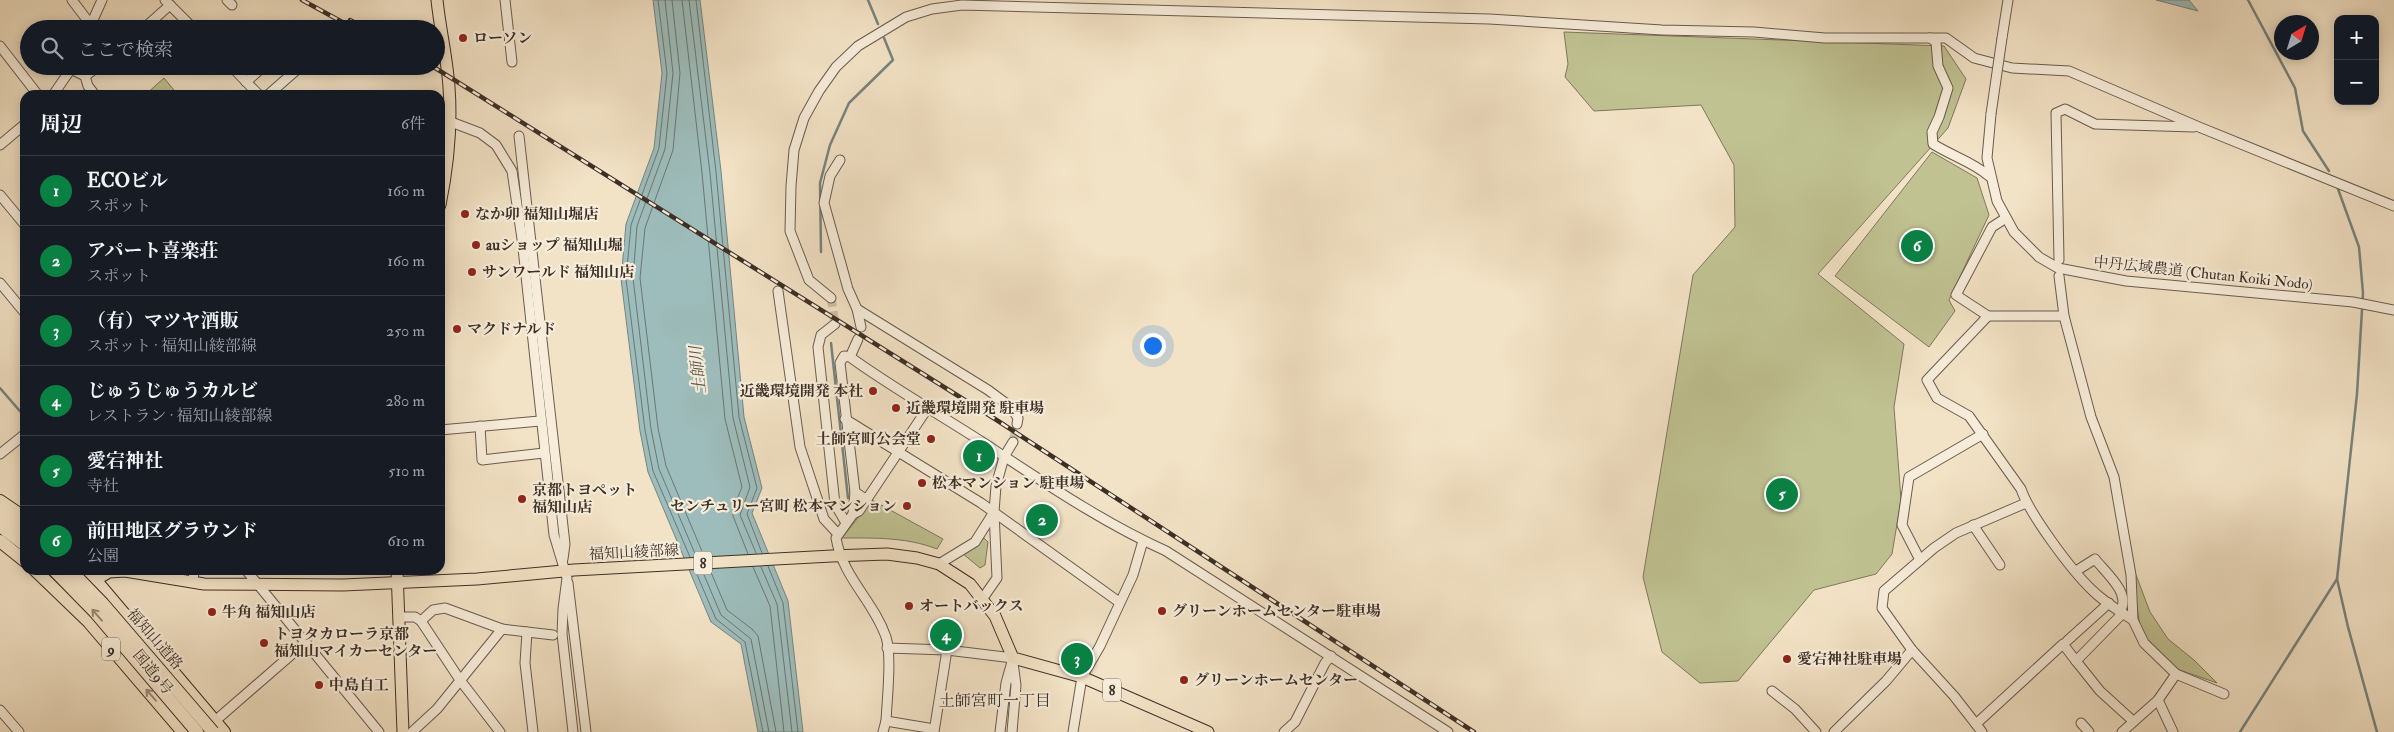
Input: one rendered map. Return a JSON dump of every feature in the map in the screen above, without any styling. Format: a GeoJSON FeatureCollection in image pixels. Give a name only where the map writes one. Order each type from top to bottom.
{"type":"FeatureCollection","features":[{"type":"Feature","properties":{"kind":"highway"},"geometry":{"type":"LineString","coordinates":[[0,501],[20,515]]}},
{"type":"Feature","properties":{"kind":"highway"},"geometry":{"type":"LineString","coordinates":[[0,513],[20,528]]}},
{"type":"Feature","properties":{"kind":"highway"},"geometry":{"type":"LineString","coordinates":[[0,526],[20,541]]}},
{"type":"Feature","properties":{"kind":"highway"},"geometry":{"type":"LineString","coordinates":[[0,541],[20,557]]}},
{"type":"Feature","properties":{"kind":"highway","name":"国道9号"},"geometry":{"type":"LineString","coordinates":[[40,575],[89,622],[183,732]]}},
{"type":"Feature","properties":{"kind":"highway","name":"福知山道路"},"geometry":{"type":"LineString","coordinates":[[59,575],[95,612],[197,732]]}},
{"type":"Feature","properties":{"kind":"highway","name":"福知山道路"},"geometry":{"type":"LineString","coordinates":[[75,575],[214,726]]}},
{"type":"Feature","properties":{"kind":"highway","name":"国道9号"},"geometry":{"type":"LineString","coordinates":[[92,575],[214,726],[224,732]]}},
{"type":"Feature","properties":{"kind":"main road"},"geometry":{"type":"LineString","coordinates":[[437,0],[440,20]]}},
{"type":"Feature","properties":{"kind":"main road"},"geometry":{"type":"LineString","coordinates":[[445,57],[451,122],[448,167],[445,181]]}},
{"type":"Feature","properties":{"kind":"main road","name":"福知山綾部線"},"geometry":{"type":"LineString","coordinates":[[180,575],[259,585],[398,583],[540,575],[567,571],[887,554],[917,558],[939,564],[970,584],[983,598],[1004,634],[1013,658]]}},
{"type":"Feature","properties":{"kind":"main road","name":"福知山綾部線"},"geometry":{"type":"LineString","coordinates":[[68,601],[90,575]]}},
{"type":"Feature","properties":{"kind":"main road"},"geometry":{"type":"LineString","coordinates":[[398,575],[403,732]]}},
{"type":"Feature","properties":{"kind":"main road","name":"8"},"geometry":{"type":"LineString","coordinates":[[1013,658],[1082,677],[1208,732]]}},
{"type":"Feature","properties":{"kind":"street"},"geometry":{"type":"LineString","coordinates":[[72,0],[86,20]]}},
{"type":"Feature","properties":{"kind":"street"},"geometry":{"type":"LineString","coordinates":[[94,20],[102,0]]}},
{"type":"Feature","properties":{"kind":"street"},"geometry":{"type":"LineString","coordinates":[[505,0],[512,62]]}},
{"type":"Feature","properties":{"kind":"street","name":"中丹広域農道 (Chutan Koiki Nodo)"},"geometry":{"type":"LineString","coordinates":[[2008,0],[1991,114],[1987,158],[1989,176],[1997,202],[2014,232],[2039,257],[2058,268],[2126,281],[2368,304],[2394,310]]}},
{"type":"Feature","properties":{"kind":"street"},"geometry":{"type":"LineString","coordinates":[[152,20],[168,3],[185,20]]}},
{"type":"Feature","properties":{"kind":"street"},"geometry":{"type":"LineString","coordinates":[[831,298],[809,280],[790,231],[794,150],[804,118],[830,75],[858,46],[906,17],[932,9],[962,5],[1295,12],[1489,19],[1662,30],[1754,32],[1825,38],[1946,38],[1974,58],[2012,68],[2070,71],[2199,127],[2394,206]]}},
{"type":"Feature","properties":{"kind":"street"},"geometry":{"type":"LineString","coordinates":[[1930,38],[1936,42],[1938,66],[1948,88],[1932,132],[1933,144],[1950,155],[1978,166],[1989,176]]}},
{"type":"Feature","properties":{"kind":"street"},"geometry":{"type":"LineString","coordinates":[[0,46],[20,72]]}},
{"type":"Feature","properties":{"kind":"street"},"geometry":{"type":"LineString","coordinates":[[22,75],[34,90]]}},
{"type":"Feature","properties":{"kind":"street"},"geometry":{"type":"LineString","coordinates":[[57,90],[67,75]]}},
{"type":"Feature","properties":{"kind":"street"},"geometry":{"type":"LineString","coordinates":[[239,75],[254,90]]}},
{"type":"Feature","properties":{"kind":"street"},"geometry":{"type":"LineString","coordinates":[[246,82],[254,75]]}},
{"type":"Feature","properties":{"kind":"street"},"geometry":{"type":"LineString","coordinates":[[274,90],[291,75]]}},
{"type":"Feature","properties":{"kind":"street"},"geometry":{"type":"LineString","coordinates":[[85,76],[91,90]]}},
{"type":"Feature","properties":{"kind":"street"},"geometry":{"type":"LineString","coordinates":[[2059,260],[2056,113],[2065,109],[2095,124],[2199,127]]}},
{"type":"Feature","properties":{"kind":"street"},"geometry":{"type":"LineString","coordinates":[[451,122],[480,133],[496,144],[512,171],[522,239],[540,421],[554,535],[567,571],[562,634],[573,732]]}},
{"type":"Feature","properties":{"kind":"street"},"geometry":{"type":"LineString","coordinates":[[0,145],[20,128]]}},
{"type":"Feature","properties":{"kind":"street"},"geometry":{"type":"LineString","coordinates":[[519,136],[586,732]]}},
{"type":"Feature","properties":{"kind":"street"},"geometry":{"type":"LineString","coordinates":[[840,160],[828,181],[824,203],[848,289],[857,309],[861,327]]}},
{"type":"Feature","properties":{"kind":"street"},"geometry":{"type":"LineString","coordinates":[[0,196],[20,219]]}},
{"type":"Feature","properties":{"kind":"street"},"geometry":{"type":"LineString","coordinates":[[2006,218],[1992,227],[1956,295],[1988,316],[2064,316]]}},
{"type":"Feature","properties":{"kind":"street"},"geometry":{"type":"LineString","coordinates":[[2059,276],[2064,316],[2091,418],[2114,477],[2131,575],[2133,620],[2144,643],[2176,674],[2224,694]]}},
{"type":"Feature","properties":{"kind":"street"},"geometry":{"type":"LineString","coordinates":[[0,283],[20,306]]}},
{"type":"Feature","properties":{"kind":"street"},"geometry":{"type":"LineString","coordinates":[[778,291],[800,447],[824,519],[838,534]]}},
{"type":"Feature","properties":{"kind":"street"},"geometry":{"type":"LineString","coordinates":[[857,309],[988,390],[1011,407],[1018,418],[1017,424]]}},
{"type":"Feature","properties":{"kind":"street"},"geometry":{"type":"LineString","coordinates":[[1988,316],[1927,380],[1937,398],[1969,416],[2021,489],[2026,503],[2092,590],[2133,620]]}},
{"type":"Feature","properties":{"kind":"street"},"geometry":{"type":"LineString","coordinates":[[835,324],[821,335],[818,347],[835,504],[846,523]]}},
{"type":"Feature","properties":{"kind":"street"},"geometry":{"type":"LineString","coordinates":[[850,357],[858,339]]}},
{"type":"Feature","properties":{"kind":"street"},"geometry":{"type":"LineString","coordinates":[[853,514],[855,492],[845,420],[840,362],[844,356],[850,357],[890,386],[1017,466],[1143,541],[1166,551],[1448,732]]}},
{"type":"Feature","properties":{"kind":"street"},"geometry":{"type":"LineString","coordinates":[[883,732],[886,721],[886,638],[877,618],[836,556],[836,538],[853,514],[859,511],[867,500],[927,408]]}},
{"type":"Feature","properties":{"kind":"street"},"geometry":{"type":"LineString","coordinates":[[845,420],[994,512],[1119,602]]}},
{"type":"Feature","properties":{"kind":"street"},"geometry":{"type":"LineString","coordinates":[[445,430],[540,421]]}},
{"type":"Feature","properties":{"kind":"street"},"geometry":{"type":"LineString","coordinates":[[480,426],[482,460],[544,454]]}},
{"type":"Feature","properties":{"kind":"street"},"geometry":{"type":"LineString","coordinates":[[1920,560],[1902,525],[1909,477],[1983,434]]}},
{"type":"Feature","properties":{"kind":"street"},"geometry":{"type":"LineString","coordinates":[[0,454],[20,438]]}},
{"type":"Feature","properties":{"kind":"street"},"geometry":{"type":"LineString","coordinates":[[983,598],[997,578],[994,512],[996,486],[1004,457],[1013,442]]}},
{"type":"Feature","properties":{"kind":"street"},"geometry":{"type":"LineString","coordinates":[[855,492],[867,500]]}},
{"type":"Feature","properties":{"kind":"street"},"geometry":{"type":"LineString","coordinates":[[1982,732],[1954,696],[1912,650],[1882,608],[1884,591],[1956,532],[2026,503]]}},
{"type":"Feature","properties":{"kind":"street"},"geometry":{"type":"LineString","coordinates":[[939,564],[976,542],[994,512]]}},
{"type":"Feature","properties":{"kind":"street"},"geometry":{"type":"LineString","coordinates":[[1973,525],[2000,565]]}},
{"type":"Feature","properties":{"kind":"street"},"geometry":{"type":"LineString","coordinates":[[1073,732],[1082,677],[1100,646],[1132,575],[1143,541]]}},
{"type":"Feature","properties":{"kind":"street"},"geometry":{"type":"LineString","coordinates":[[2076,571],[2095,559],[2122,594],[2123,607],[2122,612],[2076,660]]}},
{"type":"Feature","properties":{"kind":"street"},"geometry":{"type":"LineString","coordinates":[[250,575],[379,732]]}},
{"type":"Feature","properties":{"kind":"street"},"geometry":{"type":"LineString","coordinates":[[2067,641],[2109,603]]}},
{"type":"Feature","properties":{"kind":"street"},"geometry":{"type":"LineString","coordinates":[[421,621],[433,610],[444,608],[502,629],[554,636]]}},
{"type":"Feature","properties":{"kind":"street"},"geometry":{"type":"LineString","coordinates":[[400,617],[415,617],[421,621],[460,680],[500,732]]}},
{"type":"Feature","properties":{"kind":"street"},"geometry":{"type":"LineString","coordinates":[[412,732],[437,709],[502,629]]}},
{"type":"Feature","properties":{"kind":"street"},"geometry":{"type":"LineString","coordinates":[[527,632],[525,663],[533,732]]}},
{"type":"Feature","properties":{"kind":"street"},"geometry":{"type":"LineString","coordinates":[[214,726],[306,642]]}},
{"type":"Feature","properties":{"kind":"street"},"geometry":{"type":"LineString","coordinates":[[1976,724],[2063,644],[2100,691],[2133,721]]}},
{"type":"Feature","properties":{"kind":"street"},"geometry":{"type":"LineString","coordinates":[[887,648],[947,650],[1013,658]]}},
{"type":"Feature","properties":{"kind":"street"},"geometry":{"type":"LineString","coordinates":[[886,721],[934,731],[947,650]]}},
{"type":"Feature","properties":{"kind":"street"},"geometry":{"type":"LineString","coordinates":[[1834,732],[1886,681],[1912,650]]}},
{"type":"Feature","properties":{"kind":"street"},"geometry":{"type":"LineString","coordinates":[[1284,732],[1295,722],[1330,656]]}},
{"type":"Feature","properties":{"kind":"street"},"geometry":{"type":"LineString","coordinates":[[1000,732],[1006,684],[1013,658]]}},
{"type":"Feature","properties":{"kind":"street"},"geometry":{"type":"LineString","coordinates":[[1012,732],[1016,685],[1013,658]]}},
{"type":"Feature","properties":{"kind":"street"},"geometry":{"type":"LineString","coordinates":[[2122,732],[2158,700],[2176,674]]}},
{"type":"Feature","properties":{"kind":"street"},"geometry":{"type":"LineString","coordinates":[[1772,691],[1795,709],[1816,732]]}},
{"type":"Feature","properties":{"kind":"street"},"geometry":{"type":"LineString","coordinates":[[2158,700],[2173,732]]}},
{"type":"Feature","properties":{"kind":"street"},"geometry":{"type":"LineString","coordinates":[[0,710],[19,732]]}},
{"type":"Feature","properties":{"kind":"street"},"geometry":{"type":"LineString","coordinates":[[2080,723],[2089,732]]}},
{"type":"Feature","properties":{"kind":"green space"},"geometry":{"type":"Polygon","coordinates":[[[1564,32],[1944,46],[1966,79],[1948,128],[1818,274],[1904,344],[1894,407],[1901,500],[1892,554],[1876,574],[1814,590],[1738,681],[1700,683],[1662,652],[1643,577],[1693,275],[1735,227],[1734,165],[1701,105],[1594,111],[1565,77],[1568,64],[1564,32]]]}},
{"type":"Feature","properties":{"kind":"green space"},"geometry":{"type":"Polygon","coordinates":[[[164,78],[174,90],[151,90],[164,78]]]}},
{"type":"Feature","properties":{"kind":"green space"},"geometry":{"type":"Polygon","coordinates":[[[1932,152],[1977,178],[1989,215],[1949,300],[1955,311],[1929,347],[1835,276],[1932,152]]]}},
{"type":"Feature","properties":{"kind":"green space"},"geometry":{"type":"Polygon","coordinates":[[[872,500],[943,539],[937,549],[902,540],[842,538],[872,500]]]}},
{"type":"Feature","properties":{"kind":"green space"},"geometry":{"type":"Polygon","coordinates":[[[984,538],[988,542],[985,565],[980,568],[962,553],[984,538]]]}},
{"type":"Feature","properties":{"kind":"green space"},"geometry":{"type":"Polygon","coordinates":[[[2130,559],[2150,612],[2168,639],[2194,660],[2217,683],[2174,668],[2144,637],[2140,627],[2130,559]]]}},
{"type":"Feature","properties":{"kind":"water","name":"土師川"},"geometry":{"type":"Polygon","coordinates":[[[653,0],[700,0],[721,171],[744,417],[762,488],[752,513],[788,601],[803,732],[758,732],[741,644],[711,622],[648,472],[640,431],[621,279],[626,224],[654,148],[662,73],[653,0]]]}},
{"type":"Feature","properties":{"kind":"water"},"geometry":{"type":"Polygon","coordinates":[[[2156,0],[2189,0],[2198,11],[2156,0]]]}},
{"type":"Feature","properties":{"kind":"waterway"},"geometry":{"type":"LineString","coordinates":[[868,0],[878,24]]}},
{"type":"Feature","properties":{"kind":"waterway"},"geometry":{"type":"LineString","coordinates":[[2248,0],[2295,88],[2303,131],[2329,171]]}},
{"type":"Feature","properties":{"kind":"waterway"},"geometry":{"type":"LineString","coordinates":[[821,252],[820,183],[830,145],[849,103],[893,60],[884,38]]}},
{"type":"Feature","properties":{"kind":"waterway"},"geometry":{"type":"LineString","coordinates":[[2338,189],[2359,247],[2363,293],[2357,394],[2337,579],[2377,732]]}},
{"type":"Feature","properties":{"kind":"waterway"},"geometry":{"type":"LineString","coordinates":[[831,343],[848,498]]}},
{"type":"Feature","properties":{"kind":"waterway"},"geometry":{"type":"LineString","coordinates":[[0,388],[20,411]]}},
{"type":"Feature","properties":{"kind":"waterway"},"geometry":{"type":"LineString","coordinates":[[2240,732],[2337,579]]}},
{"type":"Feature","properties":{"kind":"tunnel"},"geometry":{"type":"LineString","coordinates":[[831,298],[835,324]]}},
{"type":"Feature","properties":{"kind":"tunnel"},"geometry":{"type":"LineString","coordinates":[[1013,442],[1017,424]]}},
{"type":"Feature","properties":{"kind":"railway"},"geometry":{"type":"LineString","coordinates":[[302,0],[339,20]]}},
{"type":"Feature","properties":{"kind":"railway"},"geometry":{"type":"LineString","coordinates":[[445,74],[995,419],[1474,732]]}},
{"type":"Feature","properties":{"kind":"place","name":"ローソン"},"geometry":{"type":"Point","coordinates":[463,38]}},
{"type":"Feature","properties":{"kind":"place","name":"なか卯 福知山堀店"},"geometry":{"type":"Point","coordinates":[465,214]}},
{"type":"Feature","properties":{"kind":"place","name":"auショップ 福知山堀"},"geometry":{"type":"Point","coordinates":[476,245]}},
{"type":"Feature","properties":{"kind":"place","name":"前田地区グラウンド"},"geometry":{"type":"Point","coordinates":[1917,246]}},
{"type":"Feature","properties":{"kind":"place","name":"サンワールド 福知山店"},"geometry":{"type":"Point","coordinates":[472,272]}},
{"type":"Feature","properties":{"kind":"place","name":"マクドナルド"},"geometry":{"type":"Point","coordinates":[457,329]}},
{"type":"Feature","properties":{"kind":"place","name":"近畿環境開発 本社"},"geometry":{"type":"Point","coordinates":[873,391]}},
{"type":"Feature","properties":{"kind":"place","name":"近畿環境開発 駐車場"},"geometry":{"type":"Point","coordinates":[896,408]}},
{"type":"Feature","properties":{"kind":"place","name":"土師宮町公会堂"},"geometry":{"type":"Point","coordinates":[931,439]}},
{"type":"Feature","properties":{"kind":"place","name":"ECOビル"},"geometry":{"type":"Point","coordinates":[979,456]}},
{"type":"Feature","properties":{"kind":"place","name":"松本マンション 駐車場"},"geometry":{"type":"Point","coordinates":[922,483]}},
{"type":"Feature","properties":{"kind":"place","name":"愛宕神社"},"geometry":{"type":"Point","coordinates":[1782,494]}},
{"type":"Feature","properties":{"kind":"place","name":"京都トヨペット 福知山店"},"geometry":{"type":"Point","coordinates":[522,499]}},
{"type":"Feature","properties":{"kind":"place","name":"センチュリー宮町 松本マンション"},"geometry":{"type":"Point","coordinates":[907,506]}},
{"type":"Feature","properties":{"kind":"place","name":"アパート喜楽荘"},"geometry":{"type":"Point","coordinates":[1042,520]}},
{"type":"Feature","properties":{"kind":"place","name":"オートバックス"},"geometry":{"type":"Point","coordinates":[909,606]}},
{"type":"Feature","properties":{"kind":"place","name":"グリーンホームセンター駐車場"},"geometry":{"type":"Point","coordinates":[1162,611]}},
{"type":"Feature","properties":{"kind":"place","name":"牛角 福知山店"},"geometry":{"type":"Point","coordinates":[212,612]}},
{"type":"Feature","properties":{"kind":"place","name":"じゅうじゅうカルビ"},"geometry":{"type":"Point","coordinates":[946,635]}},
{"type":"Feature","properties":{"kind":"place","name":"トヨタカローラ京都 福知山マイカーセンター"},"geometry":{"type":"Point","coordinates":[264,643]}},
{"type":"Feature","properties":{"kind":"place","name":"（有）マツヤ酒販"},"geometry":{"type":"Point","coordinates":[1077,659]}},
{"type":"Feature","properties":{"kind":"place","name":"愛宕神社駐車場"},"geometry":{"type":"Point","coordinates":[1787,659]}},
{"type":"Feature","properties":{"kind":"place","name":"グリーンホームセンター"},"geometry":{"type":"Point","coordinates":[1184,680]}},
{"type":"Feature","properties":{"kind":"place","name":"中島自工"},"geometry":{"type":"Point","coordinates":[319,685]}},
{"type":"Feature","properties":{"kind":"district","name":"土師宮町一丁目"},"geometry":{"type":"Point","coordinates":[995,700]}}]}
